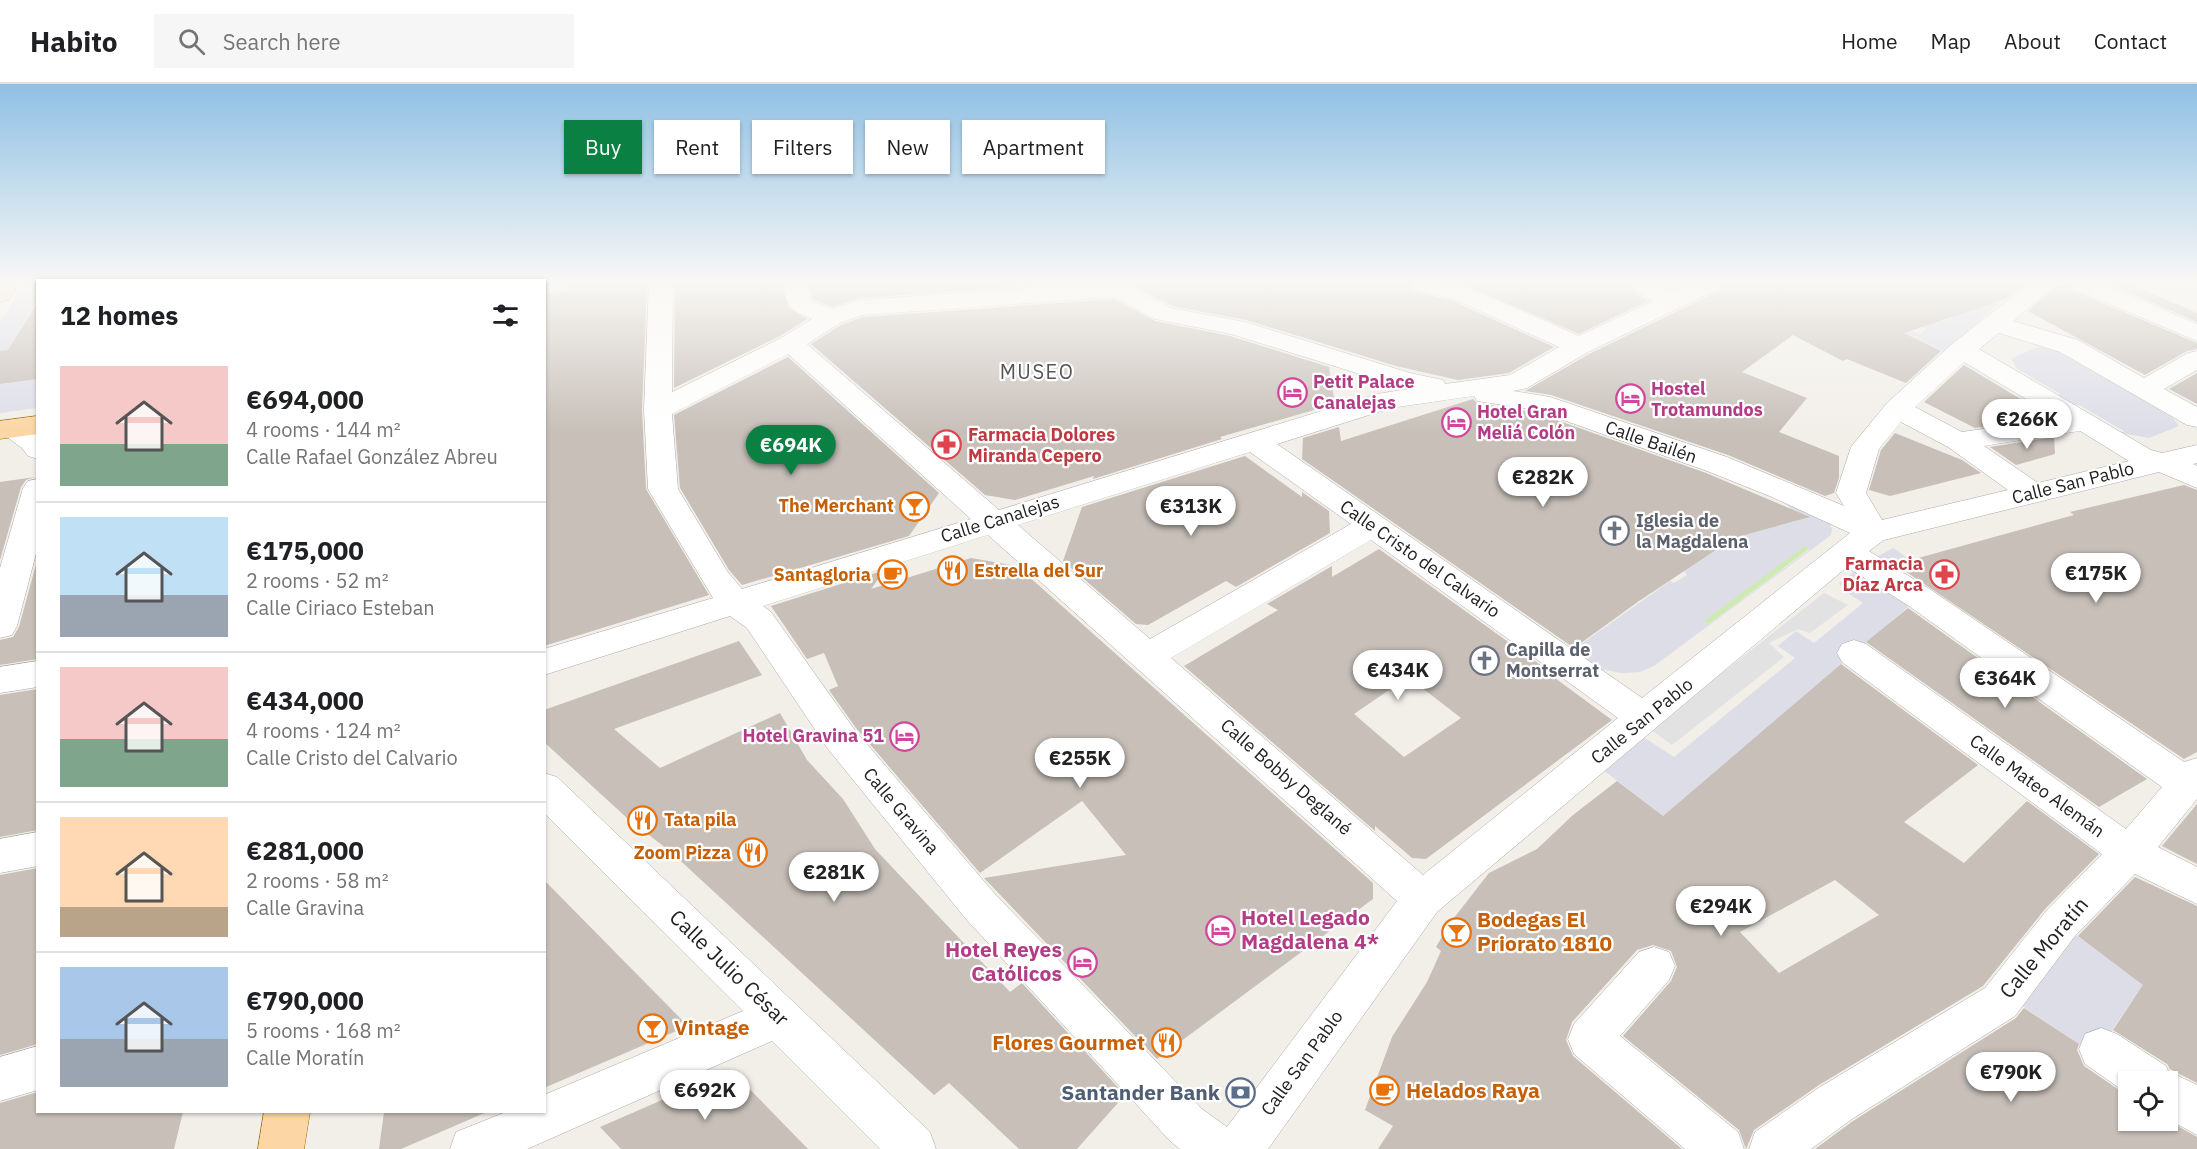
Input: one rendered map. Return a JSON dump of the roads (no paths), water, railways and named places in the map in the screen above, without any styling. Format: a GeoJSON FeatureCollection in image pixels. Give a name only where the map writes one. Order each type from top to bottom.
{"type":"FeatureCollection","features":[{"type":"Feature","properties":{"kind":"main road"},"geometry":{"type":"LineString","coordinates":[[281,1149],[287,1113]]}},
{"type":"Feature","properties":{"kind":"street","name":"Calle Gravina"},"geometry":{"type":"LineString","coordinates":[[660,334],[658,410],[663,489],[716,579],[735,603],[759,620],[841,739],[980,906],[1186,1125],[1218,1149]]}},
{"type":"Feature","properties":{"kind":"street"},"geometry":{"type":"LineString","coordinates":[[658,410],[805,334]]}},
{"type":"Feature","properties":{"kind":"street","name":"Calle Bailén"},"geometry":{"type":"LineString","coordinates":[[1257,334],[1404,380],[1458,391],[1527,399],[1717,464],[1783,490],[1874,532]]}},
{"type":"Feature","properties":{"kind":"street"},"geometry":{"type":"LineString","coordinates":[[1552,334],[1579,346]]}},
{"type":"Feature","properties":{"kind":"street"},"geometry":{"type":"LineString","coordinates":[[1458,391],[1517,382],[1605,334]]}},
{"type":"Feature","properties":{"kind":"street"},"geometry":{"type":"LineString","coordinates":[[1874,532],[1851,493],[1865,447],[1897,409],[1981,334]]}},
{"type":"Feature","properties":{"kind":"street"},"geometry":{"type":"LineString","coordinates":[[2029,334],[2069,346],[2197,419]]}},
{"type":"Feature","properties":{"kind":"street","name":"Calle Bobby Deglané"},"geometry":{"type":"LineString","coordinates":[[790,343],[1149,655],[1423,899]]}},
{"type":"Feature","properties":{"kind":"street"},"geometry":{"type":"LineString","coordinates":[[1961,350],[1994,367],[2141,456],[2186,472],[2197,479]]}},
{"type":"Feature","properties":{"kind":"street"},"geometry":{"type":"LineString","coordinates":[[2144,389],[2197,359]]}},
{"type":"Feature","properties":{"kind":"street","name":"Calle Canalejas"},"geometry":{"type":"LineString","coordinates":[[546,661],[1387,400],[1458,391]]}},
{"type":"Feature","properties":{"kind":"street"},"geometry":{"type":"LineString","coordinates":[[1897,409],[1958,441],[2020,496]]}},
{"type":"Feature","properties":{"kind":"street"},"geometry":{"type":"LineString","coordinates":[[1958,441],[2086,422]]}},
{"type":"Feature","properties":{"kind":"street"},"geometry":{"type":"LineString","coordinates":[[16,428],[36,447]]}},
{"type":"Feature","properties":{"kind":"street","name":"Calle Cristo del Calvario"},"geometry":{"type":"LineString","coordinates":[[1254,441],[1644,718]]}},
{"type":"Feature","properties":{"kind":"street","name":"Calle San Pablo"},"geometry":{"type":"LineString","coordinates":[[1240,1149],[1423,899],[1846,551],[1874,532],[2197,454]]}},
{"type":"Feature","properties":{"kind":"street"},"geometry":{"type":"LineString","coordinates":[[0,626],[36,495]]}},
{"type":"Feature","properties":{"kind":"street"},"geometry":{"type":"LineString","coordinates":[[1149,655],[1372,525]]}},
{"type":"Feature","properties":{"kind":"street"},"geometry":{"type":"LineString","coordinates":[[1846,551],[2192,779]]}},
{"type":"Feature","properties":{"kind":"street","name":"Calle Mateo Alemán"},"geometry":{"type":"LineString","coordinates":[[1854,652],[2079,818],[2130,852],[2197,887]]}},
{"type":"Feature","properties":{"kind":"street"},"geometry":{"type":"LineString","coordinates":[[0,680],[36,674]]}},
{"type":"Feature","properties":{"kind":"street","name":"Calle Moratín"},"geometry":{"type":"LineString","coordinates":[[1772,1149],[1836,1103],[2001,1002],[2061,922],[2130,852],[2192,779]]}},
{"type":"Feature","properties":{"kind":"street","name":"Calle Julio César"},"geometry":{"type":"LineString","coordinates":[[546,790],[913,1149]]}},
{"type":"Feature","properties":{"kind":"street"},"geometry":{"type":"LineString","coordinates":[[0,856],[36,849]]}},
{"type":"Feature","properties":{"kind":"street"},"geometry":{"type":"LineString","coordinates":[[1654,966],[1590,1039],[1721,1149]]}},
{"type":"Feature","properties":{"kind":"street"},"geometry":{"type":"LineString","coordinates":[[472,1149],[779,1017]]}},
{"type":"Feature","properties":{"kind":"street"},"geometry":{"type":"LineString","coordinates":[[2101,1048],[2134,1071]]}},
{"type":"Feature","properties":{"kind":"street"},"geometry":{"type":"LineString","coordinates":[[0,1079],[36,1069]]}},
{"type":"Feature","properties":{"kind":"street"},"geometry":{"type":"LineString","coordinates":[[2178,1100],[2197,1112]]}},
{"type":"Feature","properties":{"kind":"place","name":"Petit Palace Canalejas"},"geometry":{"type":"Point","coordinates":[1292,392]}},
{"type":"Feature","properties":{"kind":"place","name":"Hostel Trotamundos"},"geometry":{"type":"Point","coordinates":[1630,399]}},
{"type":"Feature","properties":{"kind":"place","name":"Hotel Gran Meliá Colón"},"geometry":{"type":"Point","coordinates":[1456,422]}},
{"type":"Feature","properties":{"kind":"place","name":"Farmacia Dolores Miranda Cepero"},"geometry":{"type":"Point","coordinates":[947,445]}},
{"type":"Feature","properties":{"kind":"place","name":"The Merchant"},"geometry":{"type":"Point","coordinates":[915,506]}},
{"type":"Feature","properties":{"kind":"place","name":"Iglesia de la Magdalena"},"geometry":{"type":"Point","coordinates":[1615,531]}},
{"type":"Feature","properties":{"kind":"place","name":"Estrella del Sur"},"geometry":{"type":"Point","coordinates":[953,571]}},
{"type":"Feature","properties":{"kind":"place","name":"Farmacia Díaz Arca"},"geometry":{"type":"Point","coordinates":[1944,574]}},
{"type":"Feature","properties":{"kind":"place","name":"Santagloria"},"geometry":{"type":"Point","coordinates":[892,575]}},
{"type":"Feature","properties":{"kind":"place","name":"Capilla de Montserrat"},"geometry":{"type":"Point","coordinates":[1485,660]}},
{"type":"Feature","properties":{"kind":"place","name":"Hotel Gravina 51"},"geometry":{"type":"Point","coordinates":[905,736]}},
{"type":"Feature","properties":{"kind":"place","name":"Tata pila"},"geometry":{"type":"Point","coordinates":[643,820]}},
{"type":"Feature","properties":{"kind":"place","name":"Zoom Pizza"},"geometry":{"type":"Point","coordinates":[752,853]}},
{"type":"Feature","properties":{"kind":"place","name":"Hotel Legado Magdalena 4*"},"geometry":{"type":"Point","coordinates":[1220,930]}},
{"type":"Feature","properties":{"kind":"place","name":"Bodegas El Priorato 1810"},"geometry":{"type":"Point","coordinates":[1456,932]}},
{"type":"Feature","properties":{"kind":"place","name":"Hotel Reyes Católicos"},"geometry":{"type":"Point","coordinates":[1083,962]}},
{"type":"Feature","properties":{"kind":"place","name":"Vintage"},"geometry":{"type":"Point","coordinates":[653,1028]}},
{"type":"Feature","properties":{"kind":"place","name":"Flores Gourmet"},"geometry":{"type":"Point","coordinates":[1166,1043]}},
{"type":"Feature","properties":{"kind":"place","name":"Helados Raya"},"geometry":{"type":"Point","coordinates":[1385,1091]}},
{"type":"Feature","properties":{"kind":"place","name":"Santander Bank"},"geometry":{"type":"Point","coordinates":[1241,1093]}},
{"type":"Feature","properties":{"kind":"district","name":"MUSEO"},"geometry":{"type":"Point","coordinates":[1037,372]}}]}
